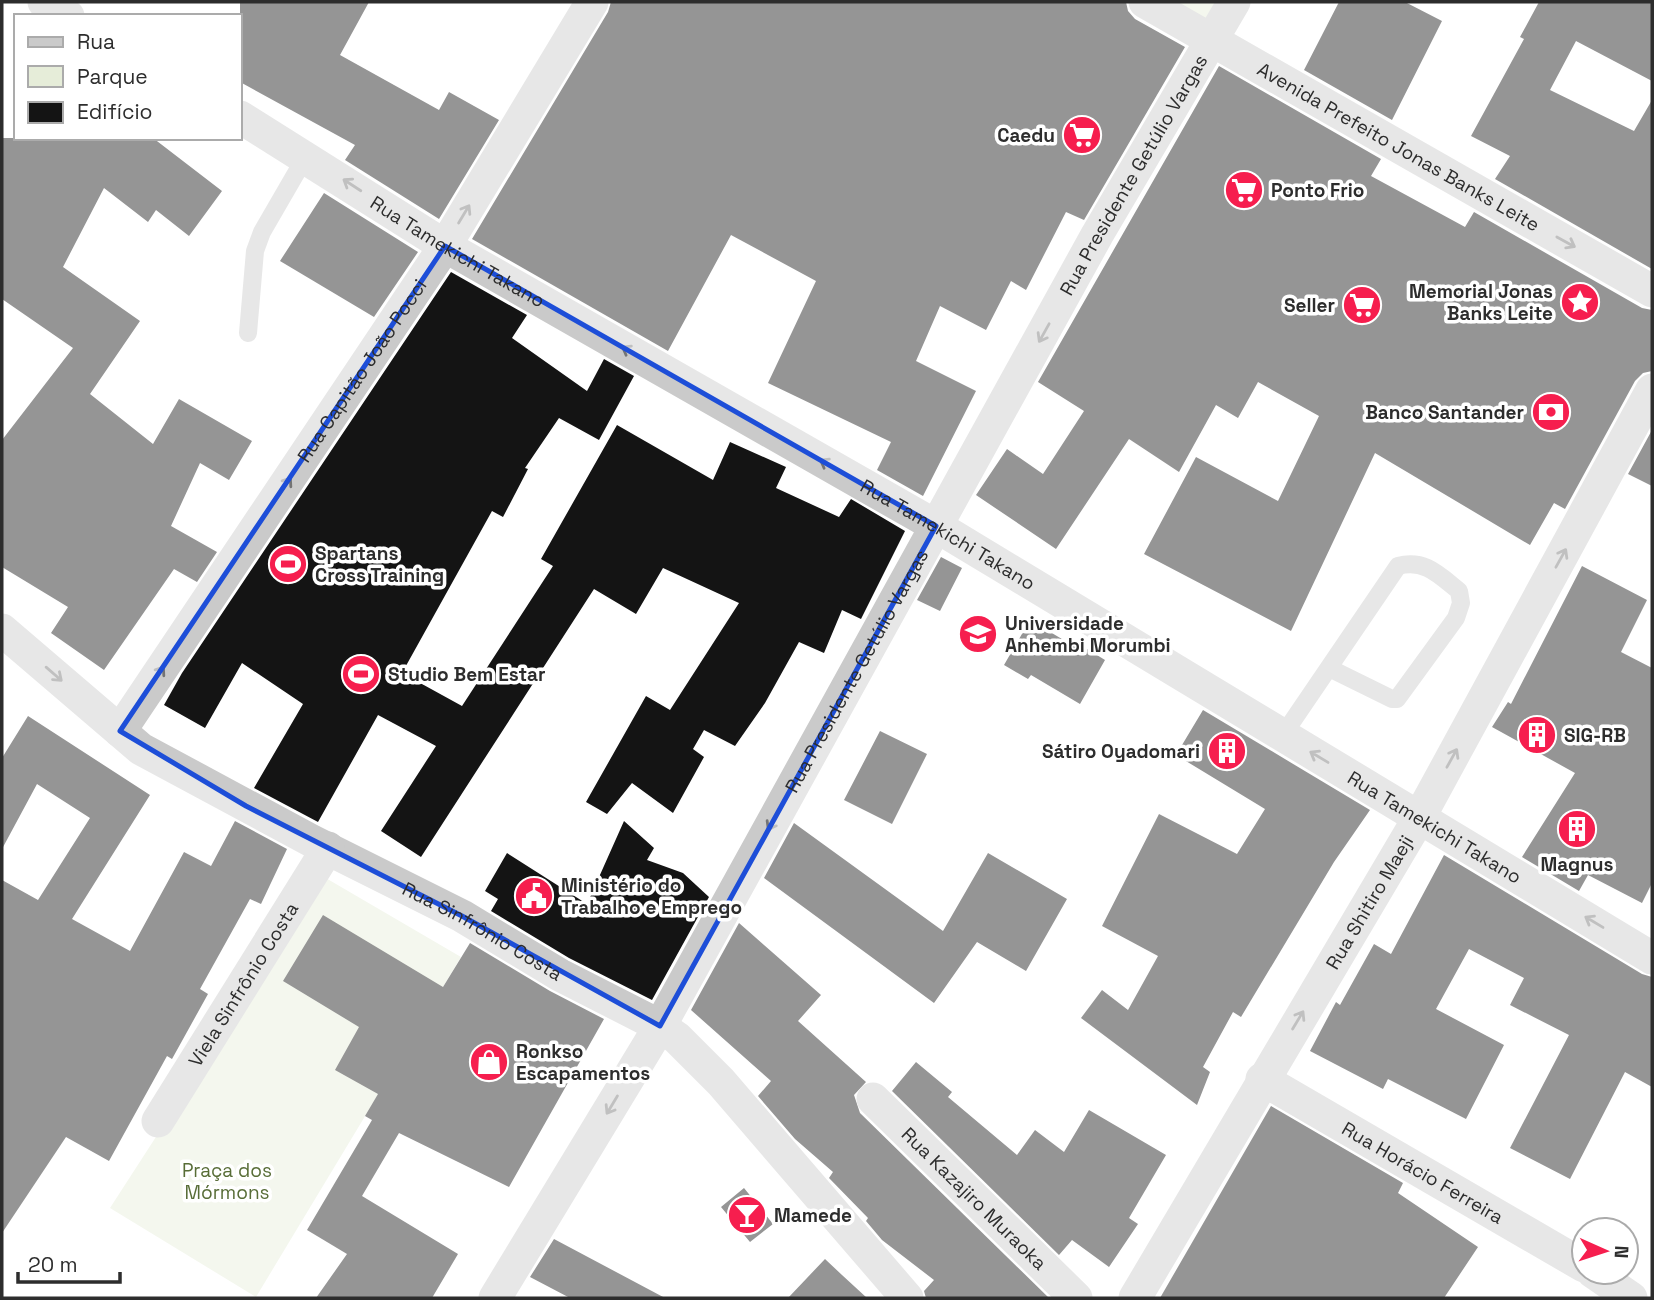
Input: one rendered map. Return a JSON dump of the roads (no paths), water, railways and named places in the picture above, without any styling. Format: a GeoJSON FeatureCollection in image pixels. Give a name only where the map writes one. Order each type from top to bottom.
{"type":"FeatureCollection","features":[{"type":"Feature","properties":{"kind":"street"},"geometry":{"type":"LineString","coordinates":[[44,2],[65,14]]}},
{"type":"Feature","properties":{"kind":"street","name":"Rua Capitão João Pocci"},"geometry":{"type":"LineString","coordinates":[[120,731],[446,246],[592,2]]}},
{"type":"Feature","properties":{"kind":"street","name":"Avenida Prefeito Jonas Banks Leite"},"geometry":{"type":"LineString","coordinates":[[1144,2],[1652,291]]}},
{"type":"Feature","properties":{"kind":"street","name":"Rua Presidente Getúlio Vargas"},"geometry":{"type":"LineString","coordinates":[[495,1298],[660,1026],[1097,234],[1234,2]]}},
{"type":"Feature","properties":{"kind":"street","name":"Rua Tamekichi Takano"},"geometry":{"type":"LineString","coordinates":[[242,118],[446,246],[936,526],[1652,958]]}},
{"type":"Feature","properties":{"kind":"street","name":"Rua Shitiro Maeji"},"geometry":{"type":"LineString","coordinates":[[1135,1298],[1262,1079],[1419,818],[1652,390]]}},
{"type":"Feature","properties":{"kind":"street","name":"Rua Sinfrônio Costa"},"geometry":{"type":"LineString","coordinates":[[2,630],[120,731],[164,762],[462,916],[560,975],[660,1026],[698,1057],[907,1298]]}},
{"type":"Feature","properties":{"kind":"street","name":"Viela Sinfrônio Costa"},"geometry":{"type":"LineString","coordinates":[[158,1121],[328,848]]}},
{"type":"Feature","properties":{"kind":"street","name":"Rua Horácio Ferreira"},"geometry":{"type":"LineString","coordinates":[[1262,1079],[1570,1258]]}},
{"type":"Feature","properties":{"kind":"street","name":"Rua Kazajiro Muraoka"},"geometry":{"type":"LineString","coordinates":[[873,1098],[1076,1298]]}},
{"type":"Feature","properties":{"kind":"street"},"geometry":{"type":"LineString","coordinates":[[1613,1286],[1630,1298]]}},
{"type":"Feature","properties":{"kind":"lane"},"geometry":{"type":"LineString","coordinates":[[248,333],[255,251],[261,232],[306,156]]}},
{"type":"Feature","properties":{"kind":"lane"},"geometry":{"type":"LineString","coordinates":[[1283,735],[1398,566],[1412,563],[1427,566],[1459,591],[1461,603],[1455,618],[1397,699],[1329,668]]}},
{"type":"Feature","properties":{"kind":"place","name":"Caedu"},"geometry":{"type":"Point","coordinates":[1082,135]}},
{"type":"Feature","properties":{"kind":"place","name":"Ponto Frio"},"geometry":{"type":"Point","coordinates":[1244,190]}},
{"type":"Feature","properties":{"kind":"place","name":"Memorial Jonas Banks Leite"},"geometry":{"type":"Point","coordinates":[1580,302]}},
{"type":"Feature","properties":{"kind":"place","name":"Seller"},"geometry":{"type":"Point","coordinates":[1362,305]}},
{"type":"Feature","properties":{"kind":"place","name":"Banco Santander"},"geometry":{"type":"Point","coordinates":[1551,412]}},
{"type":"Feature","properties":{"kind":"place","name":"Spartans Cross Training"},"geometry":{"type":"Point","coordinates":[288,564]}},
{"type":"Feature","properties":{"kind":"place","name":"Universidade Anhembi Morumbi"},"geometry":{"type":"Point","coordinates":[978,634]}},
{"type":"Feature","properties":{"kind":"place","name":"Studio Bem Estar"},"geometry":{"type":"Point","coordinates":[361,674]}},
{"type":"Feature","properties":{"kind":"place","name":"SIG-RB"},"geometry":{"type":"Point","coordinates":[1537,735]}},
{"type":"Feature","properties":{"kind":"place","name":"Sátiro Oyadomari"},"geometry":{"type":"Point","coordinates":[1227,751]}},
{"type":"Feature","properties":{"kind":"place","name":"Magnus"},"geometry":{"type":"Point","coordinates":[1577,829]}},
{"type":"Feature","properties":{"kind":"place","name":"Ministério do Trabalho e Emprego"},"geometry":{"type":"Point","coordinates":[534,896]}},
{"type":"Feature","properties":{"kind":"place","name":"Ronkso Escapamentos"},"geometry":{"type":"Point","coordinates":[489,1062]}},
{"type":"Feature","properties":{"kind":"place","name":"Mamede"},"geometry":{"type":"Point","coordinates":[747,1215]}},
{"type":"Feature","properties":{"kind":"park label","name":"Praça dos Mórmons"},"geometry":{"type":"Point","coordinates":[227,1181]}}]}
